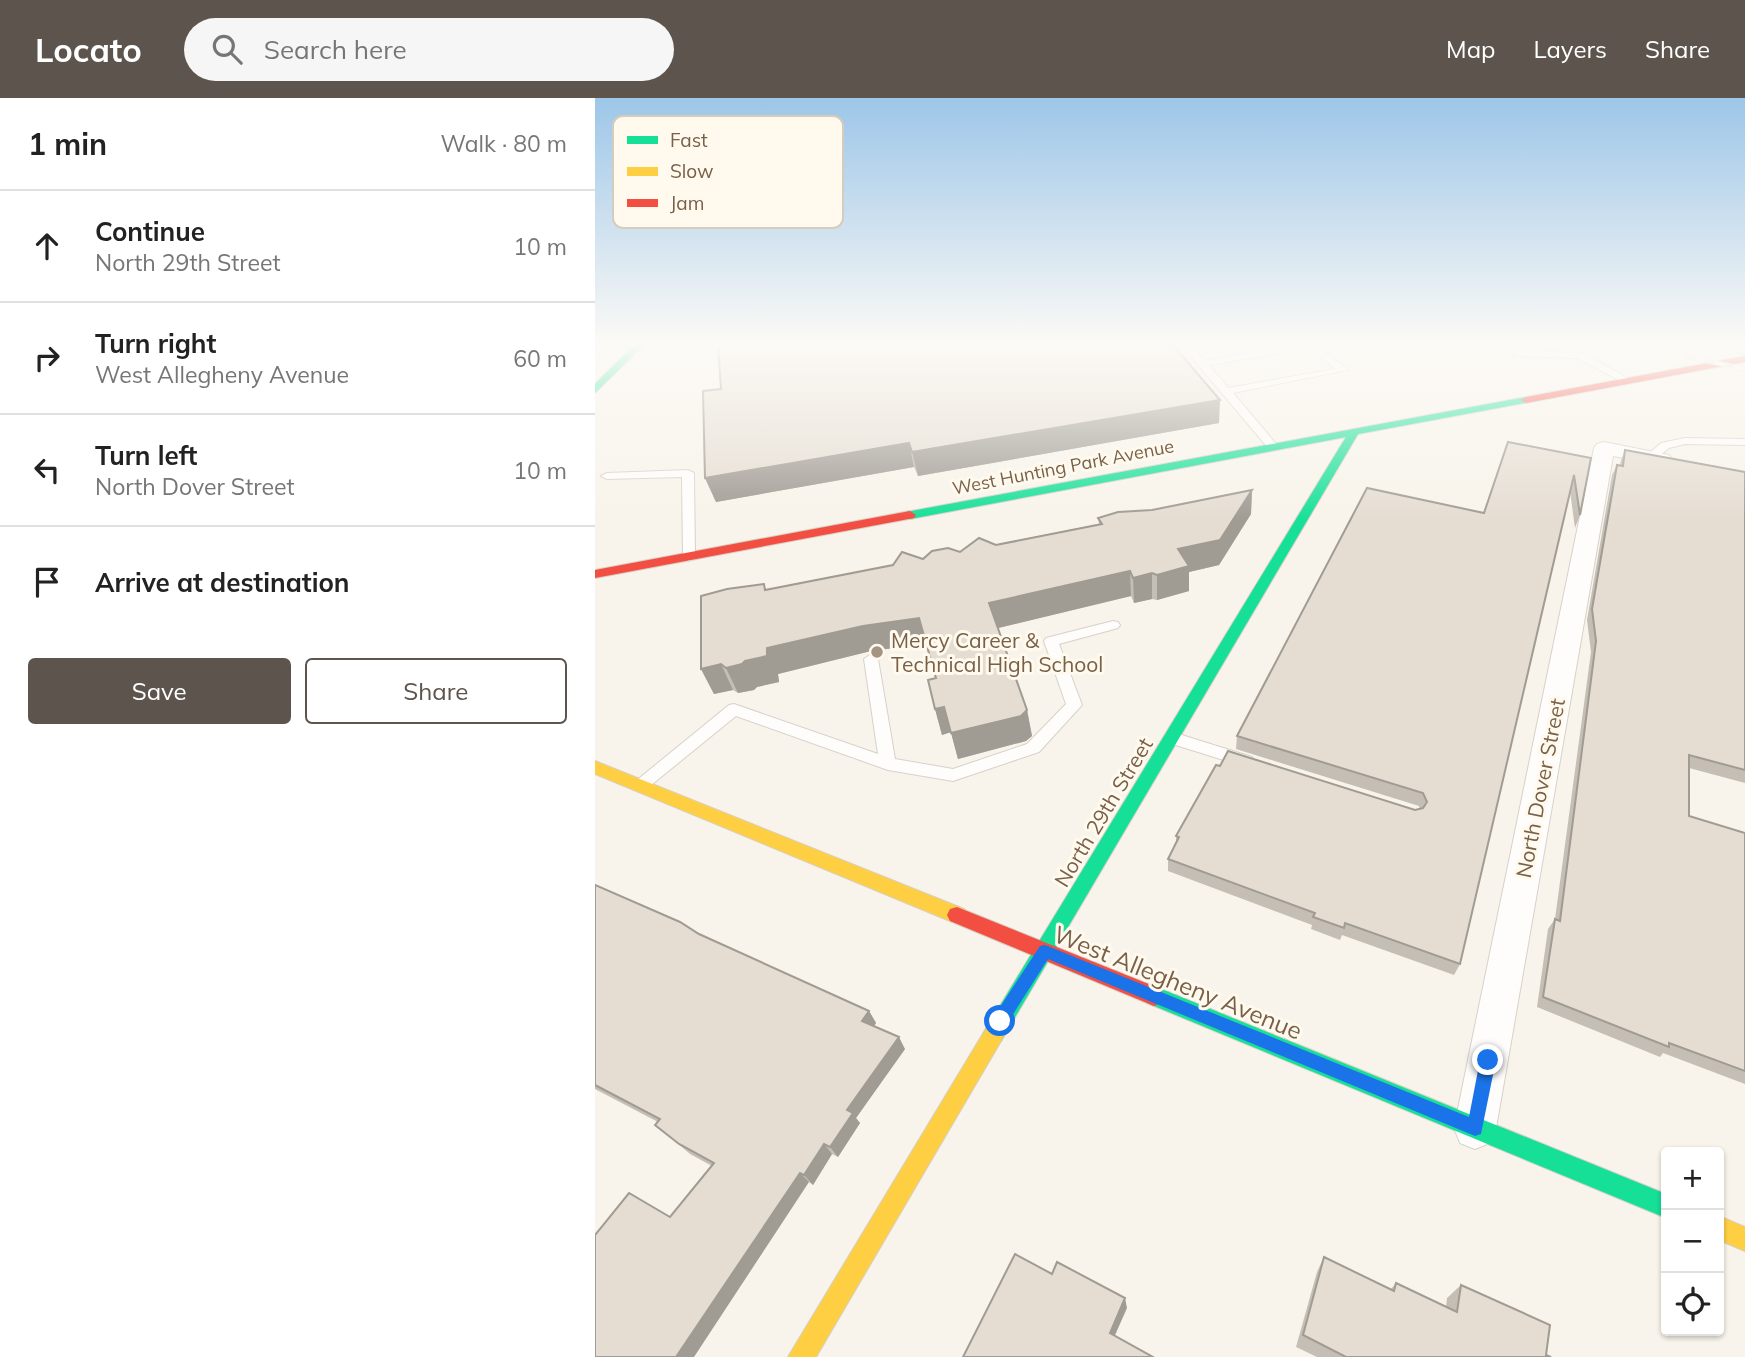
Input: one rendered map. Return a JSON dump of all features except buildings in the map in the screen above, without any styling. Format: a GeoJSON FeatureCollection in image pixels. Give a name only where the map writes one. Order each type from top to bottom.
{"type":"FeatureCollection","features":[{"type":"Feature","properties":{"kind":"main road","name":"West Hunting Park Avenue"},"geometry":{"type":"LineString","coordinates":[[595,574],[1500,404]]}},
{"type":"Feature","properties":{"kind":"main road","name":"North 29th Street"},"geometry":{"type":"LineString","coordinates":[[801,1357],[1355,431]]}},
{"type":"Feature","properties":{"kind":"main road","name":"West Allegheny Avenue"},"geometry":{"type":"LineString","coordinates":[[595,767],[965,921],[1045,951],[1661,1204]]}},
{"type":"Feature","properties":{"kind":"main road"},"geometry":{"type":"LineString","coordinates":[[1724,1230],[1745,1239]]}},
{"type":"Feature","properties":{"kind":"street","name":"North Dover Street"},"geometry":{"type":"LineString","coordinates":[[1475,1128],[1604,448],[1651,457]]}},
{"type":"Feature","properties":{"kind":"street"},"geometry":{"type":"LineString","coordinates":[[1651,457],[1678,462]]}},
{"type":"Feature","properties":{"kind":"lane"},"geometry":{"type":"LineString","coordinates":[[1235,404],[1273,447]]}},
{"type":"Feature","properties":{"kind":"lane"},"geometry":{"type":"LineString","coordinates":[[1651,457],[1665,445],[1685,441],[1745,442]]}},
{"type":"Feature","properties":{"kind":"lane"},"geometry":{"type":"LineString","coordinates":[[607,476],[688,473],[688,557]]}},
{"type":"Feature","properties":{"kind":"lane"},"geometry":{"type":"LineString","coordinates":[[639,785],[734,709],[888,764],[953,775],[1033,748],[1074,705],[1051,641],[1113,625]]}},
{"type":"Feature","properties":{"kind":"lane"},"geometry":{"type":"LineString","coordinates":[[871,659],[888,764]]}},
{"type":"Feature","properties":{"kind":"lane"},"geometry":{"type":"LineString","coordinates":[[1172,738],[1256,764]]}},
{"type":"Feature","properties":{"kind":"traffic: fast"},"geometry":{"type":"LineString","coordinates":[[910,515],[1506,404]]}},
{"type":"Feature","properties":{"kind":"traffic: fast"},"geometry":{"type":"LineString","coordinates":[[994,1034],[1355,431]]}},
{"type":"Feature","properties":{"kind":"traffic: fast"},"geometry":{"type":"LineString","coordinates":[[1154,996],[1661,1204]]}},
{"type":"Feature","properties":{"kind":"traffic: slow"},"geometry":{"type":"LineString","coordinates":[[595,767],[957,915]]}},
{"type":"Feature","properties":{"kind":"traffic: slow"},"geometry":{"type":"LineString","coordinates":[[801,1357],[994,1034]]}},
{"type":"Feature","properties":{"kind":"traffic: slow"},"geometry":{"type":"LineString","coordinates":[[1724,1230],[1745,1239]]}},
{"type":"Feature","properties":{"kind":"traffic: jam"},"geometry":{"type":"LineString","coordinates":[[595,574],[910,515]]}},
{"type":"Feature","properties":{"kind":"traffic: jam"},"geometry":{"type":"LineString","coordinates":[[957,915],[1154,996]]}},
{"type":"Feature","properties":{"kind":"place","name":"Mercy Career & Technical High School"},"geometry":{"type":"Point","coordinates":[877,652]}},
{"type":"Feature","properties":{"kind":"route"},"geometry":{"type":"LineString","coordinates":[[1000,1021],[1045,951],[1475,1128],[1488,1060]]}}]}
